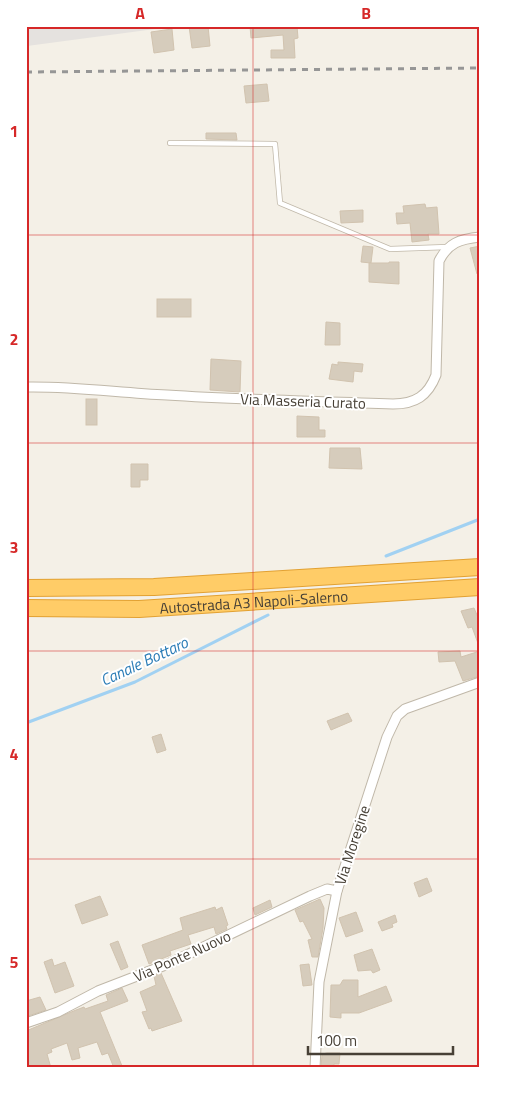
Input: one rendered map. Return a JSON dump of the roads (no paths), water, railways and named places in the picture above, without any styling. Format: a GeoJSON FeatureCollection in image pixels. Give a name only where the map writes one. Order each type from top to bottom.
{"type":"FeatureCollection","features":[{"type":"Feature","properties":{"kind":"highway","name":"Autostrada A3 Napoli-Salerno"},"geometry":{"type":"LineString","coordinates":[[26,588],[154,587],[480,567]]}},
{"type":"Feature","properties":{"kind":"highway","name":"Autostrada A3 Napoli-Salerno"},"geometry":{"type":"LineString","coordinates":[[26,608],[139,609],[480,587]]}},
{"type":"Feature","properties":{"kind":"street"},"geometry":{"type":"LineString","coordinates":[[448,247],[461,239],[480,237]]}},
{"type":"Feature","properties":{"kind":"street","name":"Via Masseria Curato"},"geometry":{"type":"LineString","coordinates":[[26,387],[99,389],[150,394],[234,398],[393,404],[414,402],[428,391],[436,375],[437,270],[439,261],[448,247]]}},
{"type":"Feature","properties":{"kind":"street","name":"Via Moregine"},"geometry":{"type":"LineString","coordinates":[[315,1068],[319,982],[337,891],[387,737],[398,716],[405,708],[480,682]]}},
{"type":"Feature","properties":{"kind":"street","name":"Via Ponte Nuovo"},"geometry":{"type":"LineString","coordinates":[[26,1022],[58,1012],[98,992],[168,964],[310,896],[327,889],[337,891]]}},
{"type":"Feature","properties":{"kind":"lane"},"geometry":{"type":"LineString","coordinates":[[170,143],[275,144],[280,203],[390,249],[448,247]]}},
{"type":"Feature","properties":{"kind":"waterway","name":"Canale Bottaro"},"geometry":{"type":"LineString","coordinates":[[386,556],[480,519]]}},
{"type":"Feature","properties":{"kind":"waterway","name":"Canale Bottaro"},"geometry":{"type":"LineString","coordinates":[[26,723],[135,682],[268,615]]}},
{"type":"Feature","properties":{"kind":"railway"},"geometry":{"type":"LineString","coordinates":[[26,72],[480,68]]}}]}
